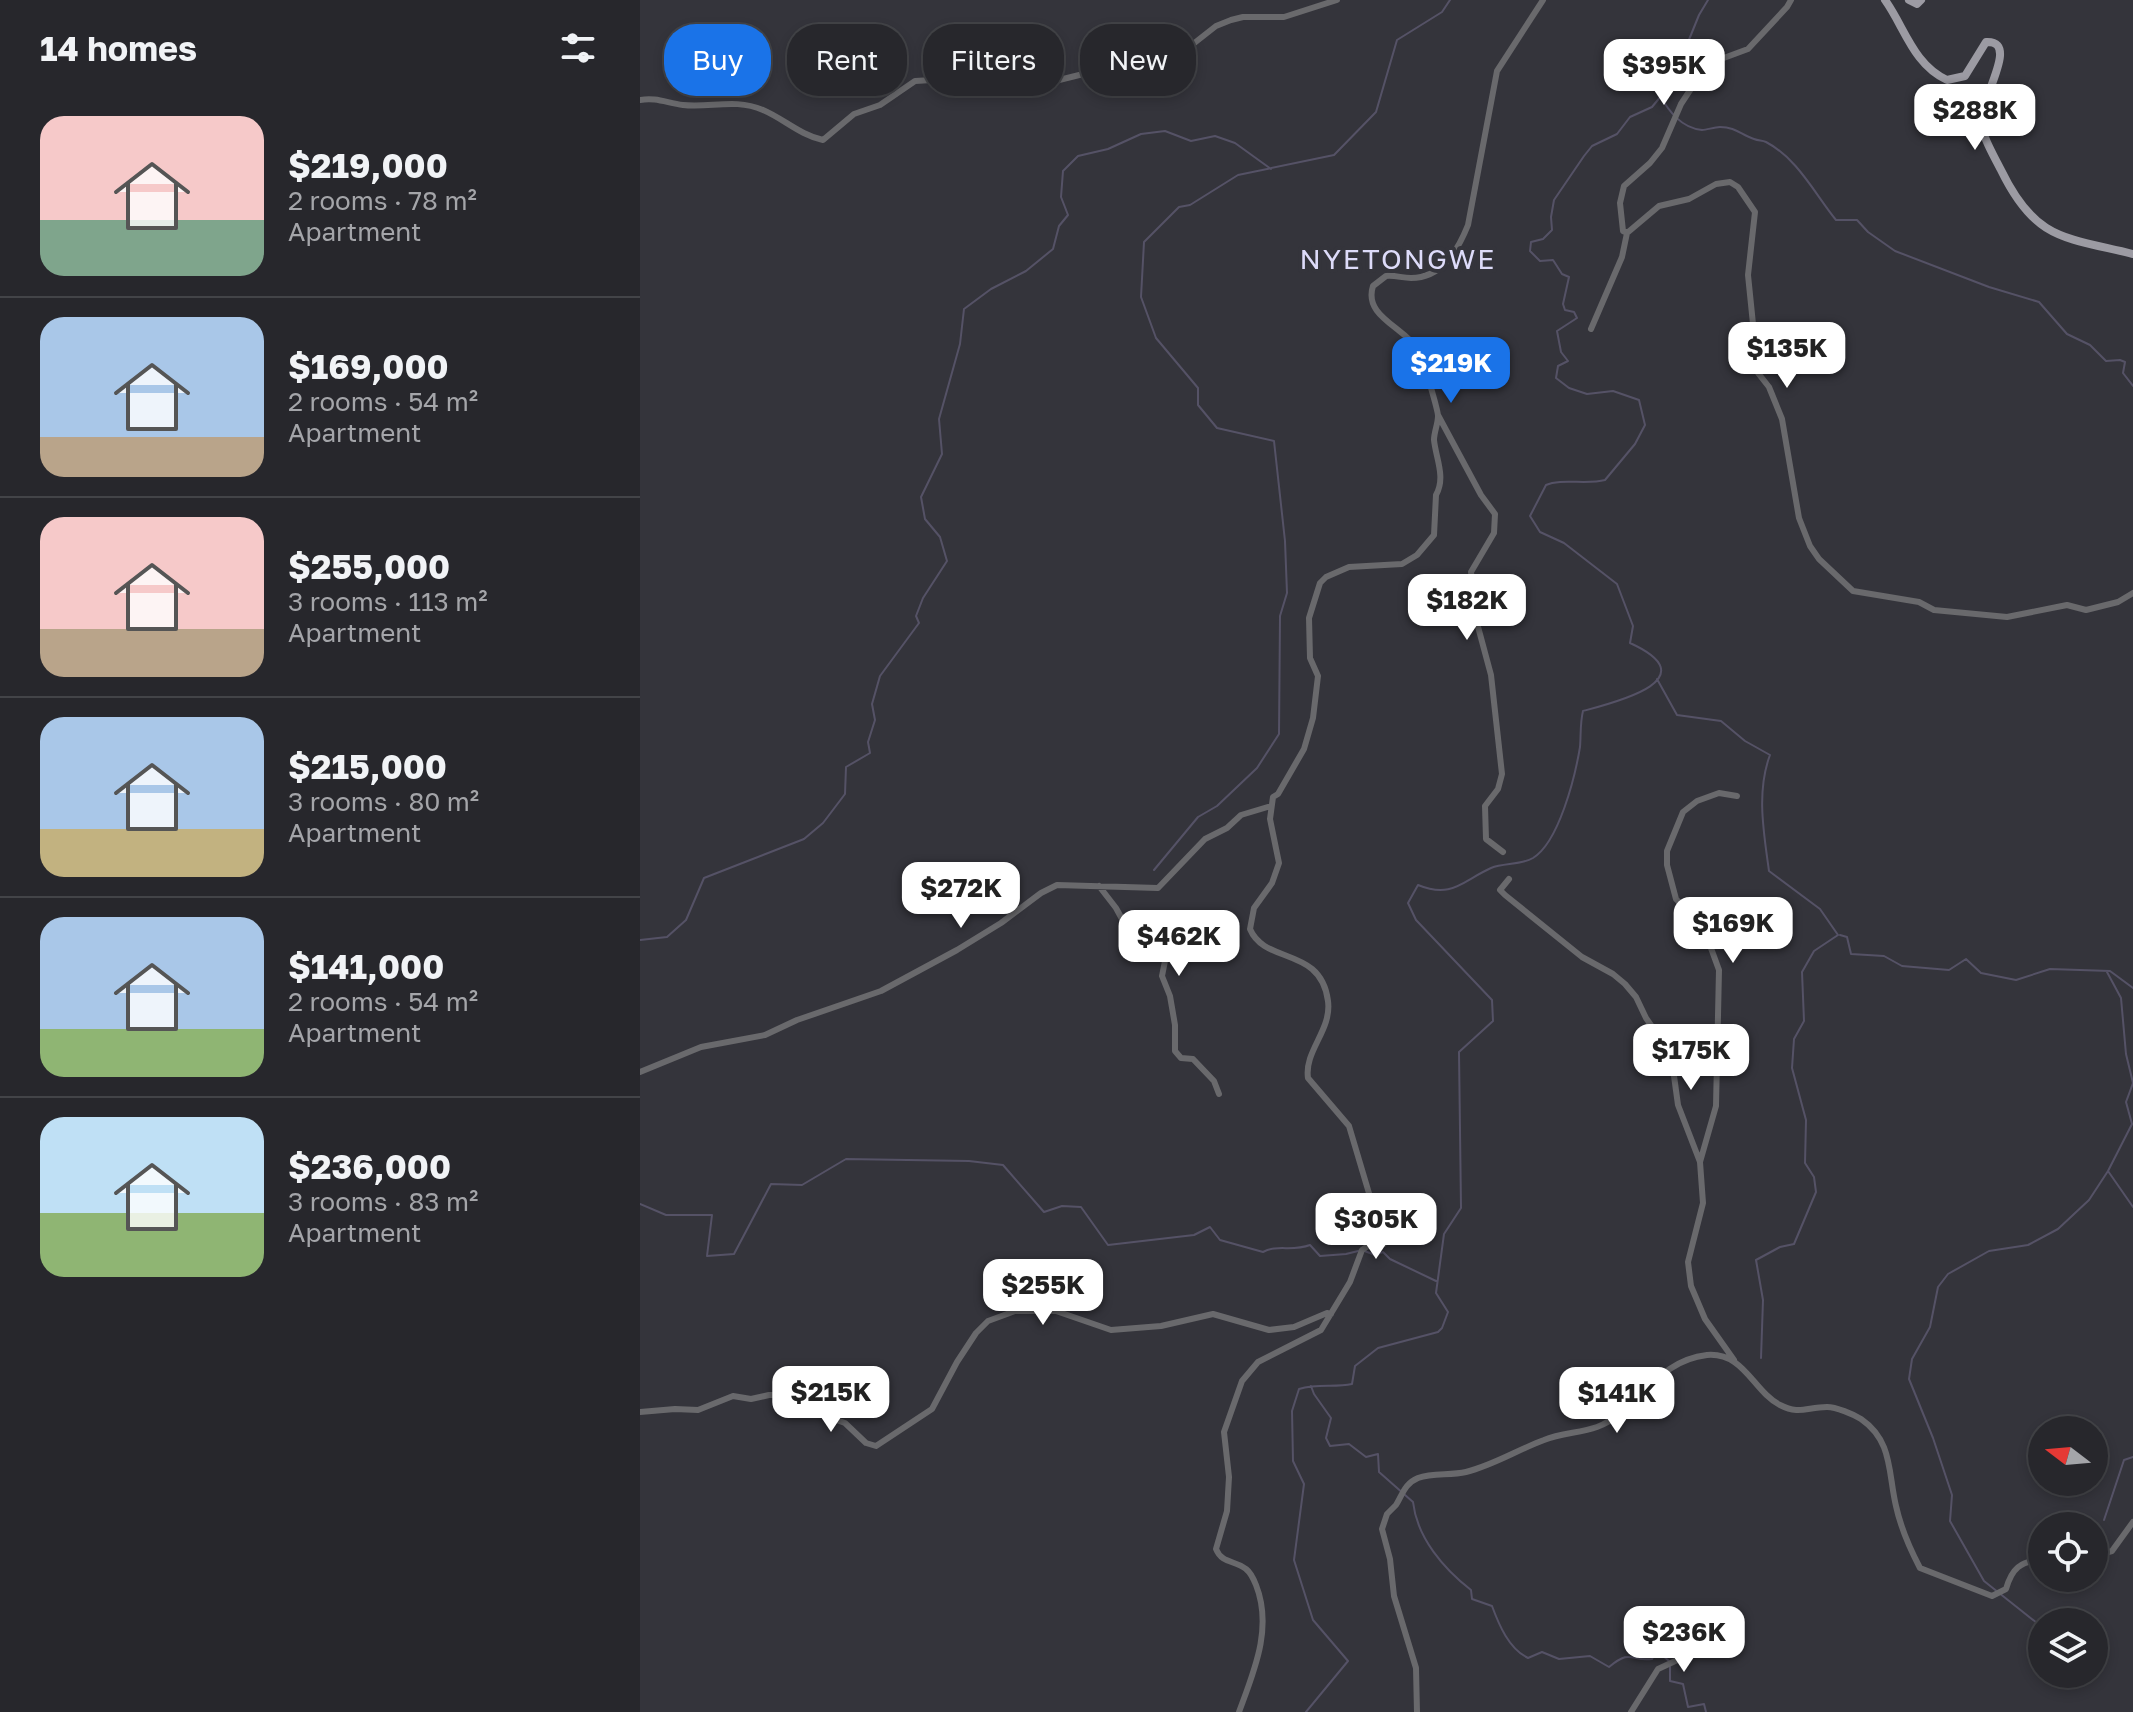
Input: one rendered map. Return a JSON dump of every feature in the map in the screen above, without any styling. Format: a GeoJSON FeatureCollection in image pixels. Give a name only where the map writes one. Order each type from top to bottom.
{"type":"FeatureCollection","features":[{"type":"Feature","properties":{"kind":"main road"},"geometry":{"type":"LineString","coordinates":[[1885,0],[1920,60],[1947,80],[1965,76],[1986,42],[1999,46],[2002,56],[1985,99],[1981,123],[2005,179],[2023,208],[2048,230],[2133,254]]}},
{"type":"Feature","properties":{"kind":"main road"},"geometry":{"type":"LineString","coordinates":[[1909,0],[1917,4],[1921,0]]}},
{"type":"Feature","properties":{"kind":"street"},"geometry":{"type":"LineString","coordinates":[[640,100],[651,98],[685,105],[745,104],[767,111],[798,132],[823,140],[854,114],[880,105],[915,81],[932,80],[962,86],[1039,85],[1188,48],[1216,26],[1231,20],[1284,17],[1337,0]]}},
{"type":"Feature","properties":{"kind":"street"},"geometry":{"type":"LineString","coordinates":[[1503,852],[1486,839],[1485,806],[1498,789],[1502,774],[1491,675],[1477,623],[1471,572],[1494,533],[1495,514],[1481,495],[1438,415],[1422,353],[1390,321],[1375,311],[1370,295],[1381,277],[1423,277],[1448,262],[1459,248],[1468,225],[1497,71],[1543,0]]}},
{"type":"Feature","properties":{"kind":"street"},"geometry":{"type":"LineString","coordinates":[[1627,233],[1623,231],[1620,203],[1624,186],[1662,148],[1685,96],[1708,67],[1748,49],[1791,0]]}},
{"type":"Feature","properties":{"kind":"street"},"geometry":{"type":"LineString","coordinates":[[1591,329],[1622,257],[1627,233],[1659,206],[1689,199],[1718,183],[1730,182],[1738,187],[1755,212],[1748,275],[1758,373],[1769,387],[1782,419],[1799,518],[1819,559],[1853,591],[1919,602],[1934,610],[2007,617],[2067,605],[2086,610],[2118,602],[2133,593]]}},
{"type":"Feature","properties":{"kind":"street"},"geometry":{"type":"LineString","coordinates":[[1239,1712],[1257,1664],[1263,1626],[1260,1597],[1254,1580],[1246,1569],[1223,1560],[1216,1549],[1227,1511],[1229,1477],[1224,1432],[1242,1381],[1250,1369],[1316,1333],[1350,1282],[1362,1250],[1384,1244],[1386,1237],[1371,1200],[1349,1126],[1308,1078],[1311,1059],[1327,1025],[1326,993],[1306,963],[1269,949],[1257,940],[1250,929],[1254,908],[1272,883],[1279,863],[1270,819],[1273,797],[1278,794],[1304,749],[1313,718],[1318,676],[1310,658],[1309,618],[1320,583],[1349,567],[1406,562],[1425,548],[1434,535],[1439,489],[1441,466],[1434,441],[1438,415]]}},
{"type":"Feature","properties":{"kind":"street"},"geometry":{"type":"LineString","coordinates":[[1700,1162],[1716,1106],[1719,970],[1704,929],[1676,899],[1667,865],[1667,851],[1683,812],[1697,801],[1719,793],[1737,796]]}},
{"type":"Feature","properties":{"kind":"street"},"geometry":{"type":"LineString","coordinates":[[640,1072],[701,1047],[765,1035],[797,1020],[881,991],[957,950],[1051,887],[1158,888],[1205,839],[1227,828],[1241,815],[1271,806]]}},
{"type":"Feature","properties":{"kind":"street"},"geometry":{"type":"LineString","coordinates":[[1509,879],[1500,890],[1591,963],[1613,974],[1636,997],[1646,1018],[1671,1054],[1678,1105],[1700,1162],[1703,1203],[1688,1262],[1691,1286],[1705,1319],[1737,1363],[1778,1404],[1797,1412],[1829,1407],[1861,1419],[1873,1431],[1887,1449],[1901,1529],[1920,1568],[1992,1596],[2006,1589],[2017,1565],[2028,1562]]}},
{"type":"Feature","properties":{"kind":"street"},"geometry":{"type":"LineString","coordinates":[[1099,886],[1116,908],[1134,941],[1145,950],[1164,953],[1162,976],[1170,996],[1175,1051],[1181,1058],[1193,1059],[1214,1081],[1219,1094]]}},
{"type":"Feature","properties":{"kind":"street"},"geometry":{"type":"LineString","coordinates":[[640,1412],[698,1410],[733,1396],[751,1399],[769,1395],[790,1396],[810,1411],[849,1425],[863,1441],[873,1446],[932,1409],[976,1333],[988,1321],[1007,1314],[1056,1311],[1111,1330],[1161,1326],[1213,1314],[1269,1330],[1294,1327],[1331,1314]]}},
{"type":"Feature","properties":{"kind":"street"},"geometry":{"type":"LineString","coordinates":[[1417,1712],[1416,1668],[1394,1596],[1390,1559],[1382,1529],[1402,1489],[1417,1479],[1480,1468],[1547,1438],[1595,1428],[1610,1421],[1658,1376],[1682,1362],[1709,1355],[1737,1363]]}},
{"type":"Feature","properties":{"kind":"street"},"geometry":{"type":"LineString","coordinates":[[2108,1552],[2133,1522]]}},
{"type":"Feature","properties":{"kind":"street"},"geometry":{"type":"LineString","coordinates":[[1631,1712],[1658,1669],[1686,1656],[1684,1643],[1689,1639],[1704,1636],[1713,1641],[1729,1640]]}},
{"type":"Feature","properties":{"kind":"waterway"},"geometry":{"type":"LineString","coordinates":[[1154,870],[1198,817],[1217,806],[1257,768],[1279,734],[1280,616],[1287,593],[1285,541],[1274,441],[1217,428],[1198,405],[1198,388],[1156,338],[1141,297],[1144,242],[1179,207],[1190,205],[1238,175],[1334,155],[1376,112],[1397,40],[1442,12],[1450,0]]}},
{"type":"Feature","properties":{"kind":"waterway"},"geometry":{"type":"LineString","coordinates":[[1306,1712],[1348,1661],[1313,1620],[1294,1560],[1304,1484],[1293,1461],[1292,1411],[1299,1389],[1352,1384],[1355,1366],[1378,1348],[1438,1332],[1442,1328],[1448,1312],[1436,1293],[1444,1234],[1461,1208],[1459,1052],[1493,1021],[1492,1000],[1416,920],[1408,903],[1418,885],[1440,890],[1456,887],[1491,868],[1533,858],[1542,850],[1558,824],[1570,791],[1580,747],[1583,711],[1616,702],[1649,687],[1659,678],[1661,668],[1652,656],[1630,643],[1633,626],[1617,584],[1564,543],[1540,532],[1530,516],[1546,485],[1605,480],[1635,444],[1645,425],[1639,400],[1613,391],[1587,394],[1569,388],[1556,378],[1558,366],[1568,361],[1561,352],[1557,331],[1577,318],[1574,312],[1565,310],[1563,304],[1569,277],[1562,274],[1553,260],[1540,261],[1530,251],[1531,242],[1543,239],[1552,230],[1554,200],[1592,146],[1617,134],[1630,117],[1652,107],[1671,84],[1708,0]]}},
{"type":"Feature","properties":{"kind":"waterway"},"geometry":{"type":"LineString","coordinates":[[1660,96],[1672,113],[1688,126],[1702,130],[1730,128],[1777,149],[1796,167],[1836,220],[1857,220],[1895,251],[1989,287],[2039,302],[2067,334],[2090,345],[2106,361],[2125,362],[2123,373],[2133,386]]}},
{"type":"Feature","properties":{"kind":"waterway"},"geometry":{"type":"LineString","coordinates":[[640,940],[667,937],[686,920],[704,878],[804,839],[823,823],[845,794],[846,767],[870,753],[868,742],[875,720],[872,704],[880,676],[919,623],[916,616],[923,598],[947,561],[940,537],[925,519],[921,497],[942,454],[939,419],[960,344],[964,309],[991,289],[1026,271],[1053,249],[1059,226],[1068,215],[1061,197],[1063,171],[1078,156],[1108,149],[1141,134],[1165,131],[1191,141],[1215,136],[1235,143],[1271,169]]}},
{"type":"Feature","properties":{"kind":"waterway"},"geometry":{"type":"LineString","coordinates":[[1657,679],[1677,715],[1721,721],[1745,741],[1770,755],[1762,798],[1769,871],[1820,909],[1838,935],[1814,951],[1802,972],[1804,1021],[1794,1039],[1792,1068],[1806,1120],[1805,1163],[1814,1177],[1816,1192],[1794,1244],[1780,1247],[1756,1260],[1763,1300],[1761,1358]]}},
{"type":"Feature","properties":{"kind":"waterway"},"geometry":{"type":"LineString","coordinates":[[1840,935],[1847,937],[1851,954],[1884,956],[1902,966],[1949,970],[1966,959],[1981,973],[2016,980],[2050,969],[2110,971],[2133,988]]}},
{"type":"Feature","properties":{"kind":"waterway"},"geometry":{"type":"LineString","coordinates":[[2107,972],[2121,998],[2126,1054],[2133,1083],[2126,1102],[2132,1124],[2108,1171],[2133,1207]]}},
{"type":"Feature","properties":{"kind":"waterway"},"geometry":{"type":"LineString","coordinates":[[640,1204],[666,1215],[712,1215],[707,1256],[734,1254],[771,1184],[802,1185],[846,1159],[969,1161],[1003,1165],[1044,1212],[1062,1206],[1081,1207],[1108,1245],[1194,1235],[1210,1227],[1220,1240],[1263,1252],[1310,1245],[1320,1256],[1362,1250],[1375,1255],[1383,1252],[1390,1259],[1436,1281]]}},
{"type":"Feature","properties":{"kind":"waterway"},"geometry":{"type":"LineString","coordinates":[[2028,1616],[1984,1581],[1950,1521],[1952,1495],[1909,1379],[1912,1359],[1930,1327],[1938,1287],[1948,1274],[1989,1251],[2028,1245],[2058,1229],[2089,1200],[2108,1171]]}},
{"type":"Feature","properties":{"kind":"waterway"},"geometry":{"type":"LineString","coordinates":[[1311,1386],[1331,1418],[1326,1438],[1330,1446],[1349,1444],[1366,1457],[1378,1454],[1379,1472],[1413,1502],[1420,1528],[1433,1552],[1471,1590],[1472,1599],[1492,1606],[1506,1636],[1521,1654],[1528,1658],[1542,1652],[1559,1659],[1590,1656],[1609,1667],[1627,1657],[1652,1659],[1656,1650],[1669,1661]]}},
{"type":"Feature","properties":{"kind":"waterway"},"geometry":{"type":"LineString","coordinates":[[2107,1512],[2124,1460],[2133,1457]]}},
{"type":"Feature","properties":{"kind":"waterway"},"geometry":{"type":"LineString","coordinates":[[1670,1667],[1670,1681],[1683,1684],[1688,1707],[1704,1704],[1706,1712]]}},
{"type":"Feature","properties":{"kind":"district","name":"NYETONGWE"},"geometry":{"type":"Point","coordinates":[1398,259]}}]}
